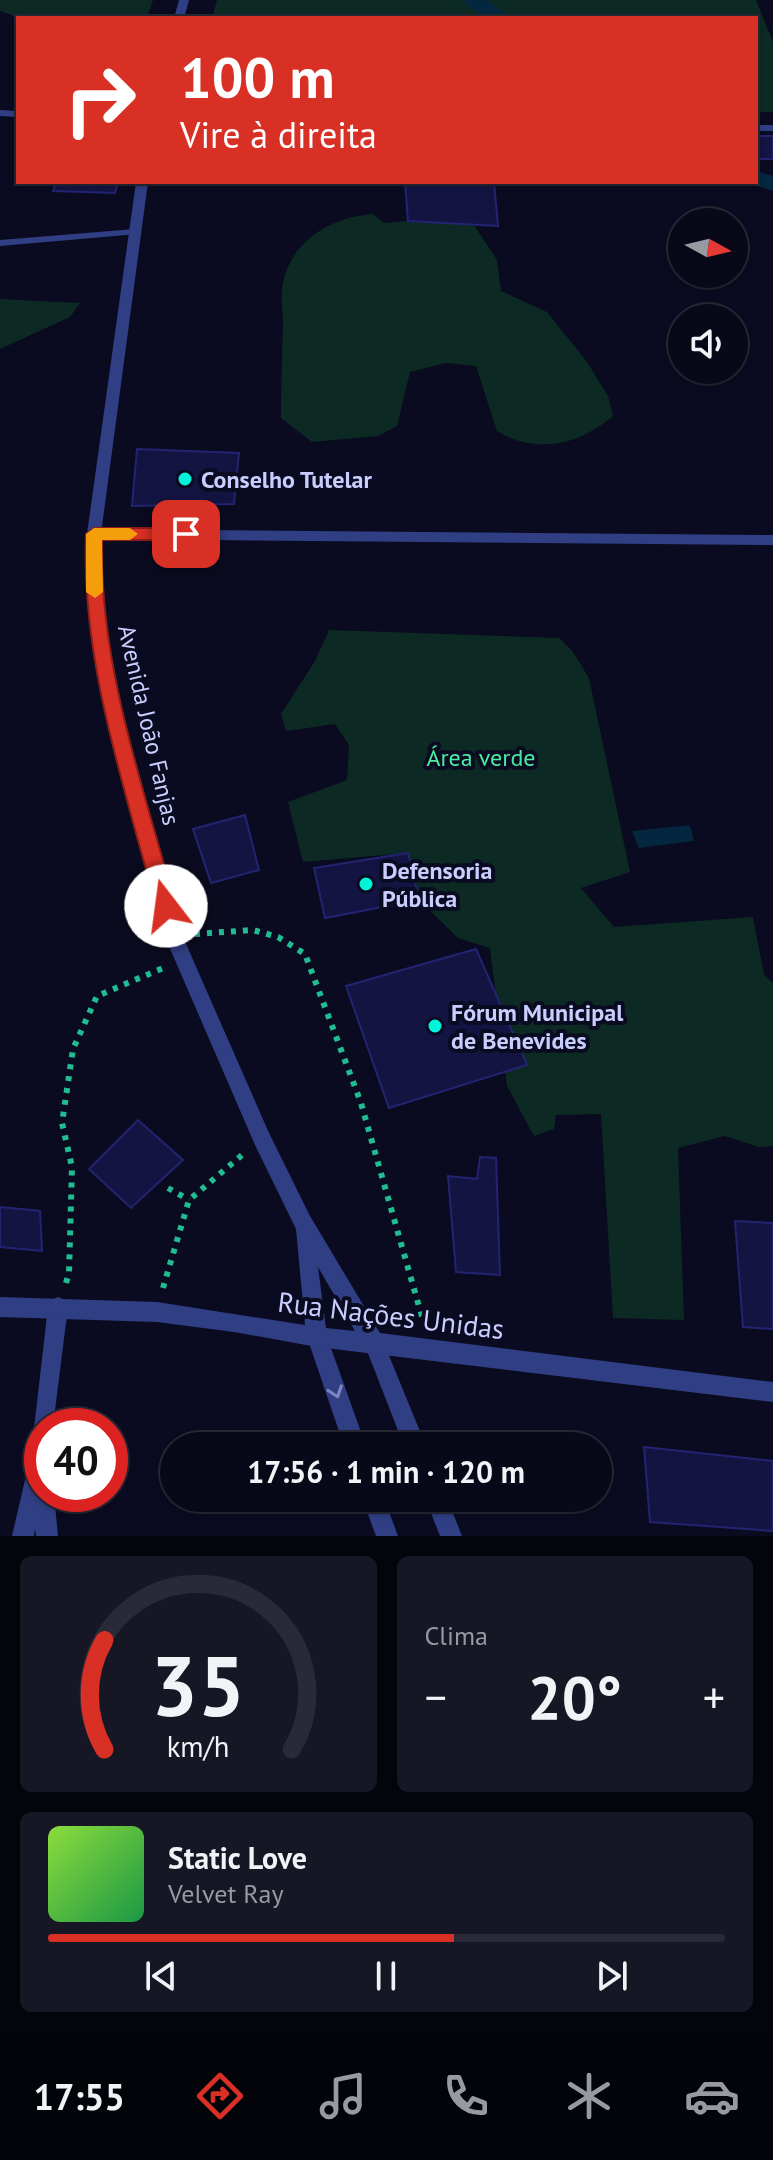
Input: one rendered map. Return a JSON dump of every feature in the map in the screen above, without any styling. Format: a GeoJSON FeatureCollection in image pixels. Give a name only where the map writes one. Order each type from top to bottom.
{"type":"FeatureCollection","features":[{"type":"Feature","properties":{"kind":"street","name":"Avenida João Fanjas"},"geometry":{"type":"LineString","coordinates":[[142,184],[94,534],[92,576],[102,649],[117,721],[174,937],[183,959],[262,1139],[303,1223],[374,1343],[409,1432]]}},
{"type":"Feature","properties":{"kind":"street"},"geometry":{"type":"LineString","coordinates":[[94,534],[773,540]]}},
{"type":"Feature","properties":{"kind":"street","name":"Avenida João Fanjas"},"geometry":{"type":"LineString","coordinates":[[303,1223],[317,1337],[350,1432]]}},
{"type":"Feature","properties":{"kind":"street","name":"Rua Nações Unidas"},"geometry":{"type":"LineString","coordinates":[[0,1307],[157,1312],[317,1337],[773,1392]]}},
{"type":"Feature","properties":{"kind":"street"},"geometry":{"type":"LineString","coordinates":[[45,1408],[58,1307]]}},
{"type":"Feature","properties":{"kind":"street"},"geometry":{"type":"LineString","coordinates":[[23,1536],[28,1512]]}},
{"type":"Feature","properties":{"kind":"street"},"geometry":{"type":"LineString","coordinates":[[45,1512],[47,1536]]}},
{"type":"Feature","properties":{"kind":"street"},"geometry":{"type":"LineString","coordinates":[[378,1512],[387,1536]]}},
{"type":"Feature","properties":{"kind":"street"},"geometry":{"type":"LineString","coordinates":[[442,1512],[451,1536]]}},
{"type":"Feature","properties":{"kind":"lane"},"geometry":{"type":"LineString","coordinates":[[0,243],[135,232]]}},
{"type":"Feature","properties":{"kind":"path"},"geometry":{"type":"LineString","coordinates":[[174,937],[241,927],[285,939],[305,954],[361,1103],[432,1349]]}},
{"type":"Feature","properties":{"kind":"path"},"geometry":{"type":"LineString","coordinates":[[58,1307],[69,1273],[72,1167],[62,1123],[73,1049],[97,996],[183,959]]}},
{"type":"Feature","properties":{"kind":"path"},"geometry":{"type":"LineString","coordinates":[[157,1312],[189,1200],[262,1139]]}},
{"type":"Feature","properties":{"kind":"path"},"geometry":{"type":"LineString","coordinates":[[168,1188],[189,1200]]}},
{"type":"Feature","properties":{"kind":"green space"},"geometry":{"type":"Polygon","coordinates":[[[0,0],[153,0],[148,16],[16,17],[0,11],[0,0]]]}},
{"type":"Feature","properties":{"kind":"green space"},"geometry":{"type":"Polygon","coordinates":[[[217,0],[756,0],[773,42],[773,112],[758,112],[758,16],[213,16],[217,0]]]}},
{"type":"Feature","properties":{"kind":"green space"},"geometry":{"type":"Polygon","coordinates":[[[373,214],[384,223],[408,221],[474,225],[497,260],[501,291],[547,312],[587,362],[608,396],[613,416],[572,440],[527,443],[497,431],[476,366],[446,363],[410,372],[397,426],[378,436],[312,442],[281,418],[282,289],[286,272],[302,245],[314,235],[341,220],[373,214]]]}},
{"type":"Feature","properties":{"kind":"green space"},"geometry":{"type":"Polygon","coordinates":[[[0,299],[80,303],[70,317],[0,349],[0,299]]]}},
{"type":"Feature","properties":{"kind":"green space","name":"Área verde"},"geometry":{"type":"Polygon","coordinates":[[[329,630],[559,638],[573,652],[589,678],[630,872],[581,888],[614,927],[753,917],[764,975],[773,983],[773,1146],[759,1147],[725,1136],[678,1148],[684,1320],[613,1318],[601,1114],[556,1115],[554,1129],[534,1136],[507,1086],[490,948],[458,938],[419,900],[407,853],[303,862],[288,802],[347,780],[349,745],[335,724],[286,731],[281,714],[315,661],[329,630]]]}},
{"type":"Feature","properties":{"kind":"water"},"geometry":{"type":"Polygon","coordinates":[[[690,825],[694,841],[639,848],[632,831],[690,825]]]}},
{"type":"Feature","properties":{"kind":"building"},"geometry":{"type":"Polygon","coordinates":[[[758,136],[773,136],[773,159],[758,159],[758,136]]]}},
{"type":"Feature","properties":{"kind":"building"},"geometry":{"type":"Polygon","coordinates":[[[55,184],[117,184],[115,193],[53,191],[55,184]]]}},
{"type":"Feature","properties":{"kind":"building"},"geometry":{"type":"Polygon","coordinates":[[[405,184],[494,184],[498,226],[408,221],[405,184]]]}},
{"type":"Feature","properties":{"kind":"building","name":"Conselho Tutelar"},"geometry":{"type":"Polygon","coordinates":[[[137,449],[239,453],[234,504],[132,506],[137,449]]]}},
{"type":"Feature","properties":{"kind":"building"},"geometry":{"type":"Polygon","coordinates":[[[245,815],[259,870],[211,883],[193,829],[245,815]]]}},
{"type":"Feature","properties":{"kind":"building","name":"Defensoria Pública"},"geometry":{"type":"Polygon","coordinates":[[[408,853],[419,900],[325,918],[314,868],[408,853]]]}},
{"type":"Feature","properties":{"kind":"building","name":"Fórum Municipal de Benevides"},"geometry":{"type":"Polygon","coordinates":[[[476,949],[527,1065],[389,1108],[346,986],[476,949]]]}},
{"type":"Feature","properties":{"kind":"building"},"geometry":{"type":"Polygon","coordinates":[[[138,1120],[183,1160],[131,1208],[89,1169],[138,1120]]]}},
{"type":"Feature","properties":{"kind":"building"},"geometry":{"type":"Polygon","coordinates":[[[480,1157],[496,1158],[500,1275],[456,1272],[448,1176],[477,1179],[480,1157]]]}},
{"type":"Feature","properties":{"kind":"building"},"geometry":{"type":"Polygon","coordinates":[[[0,1207],[40,1211],[42,1251],[0,1247],[0,1207]]]}},
{"type":"Feature","properties":{"kind":"building"},"geometry":{"type":"Polygon","coordinates":[[[735,1221],[773,1223],[773,1329],[743,1327],[735,1221]]]}},
{"type":"Feature","properties":{"kind":"building"},"geometry":{"type":"Polygon","coordinates":[[[644,1447],[773,1461],[773,1531],[650,1522],[644,1447]]]}},
{"type":"Feature","properties":{"kind":"waterway"},"geometry":{"type":"LineString","coordinates":[[471,0],[498,16]]}},
{"type":"Feature","properties":{"kind":"waterway"},"geometry":{"type":"LineString","coordinates":[[758,179],[773,184]]}},
{"type":"Feature","properties":{"kind":"slow traffic"},"geometry":{"type":"LineString","coordinates":[[95,592],[92,576],[94,534],[130,534]]}},
{"type":"Feature","properties":{"kind":"place","name":"Conselho Tutelar"},"geometry":{"type":"Point","coordinates":[185,479]}},
{"type":"Feature","properties":{"kind":"place","name":"Defensoria Pública"},"geometry":{"type":"Point","coordinates":[366,884]}},
{"type":"Feature","properties":{"kind":"place","name":"Fórum Municipal de Benevides"},"geometry":{"type":"Point","coordinates":[435,1026]}},
{"type":"Feature","properties":{"kind":"route"},"geometry":{"type":"LineString","coordinates":[[166,906],[117,721],[102,649],[92,576],[94,534],[186,534]]}}]}
